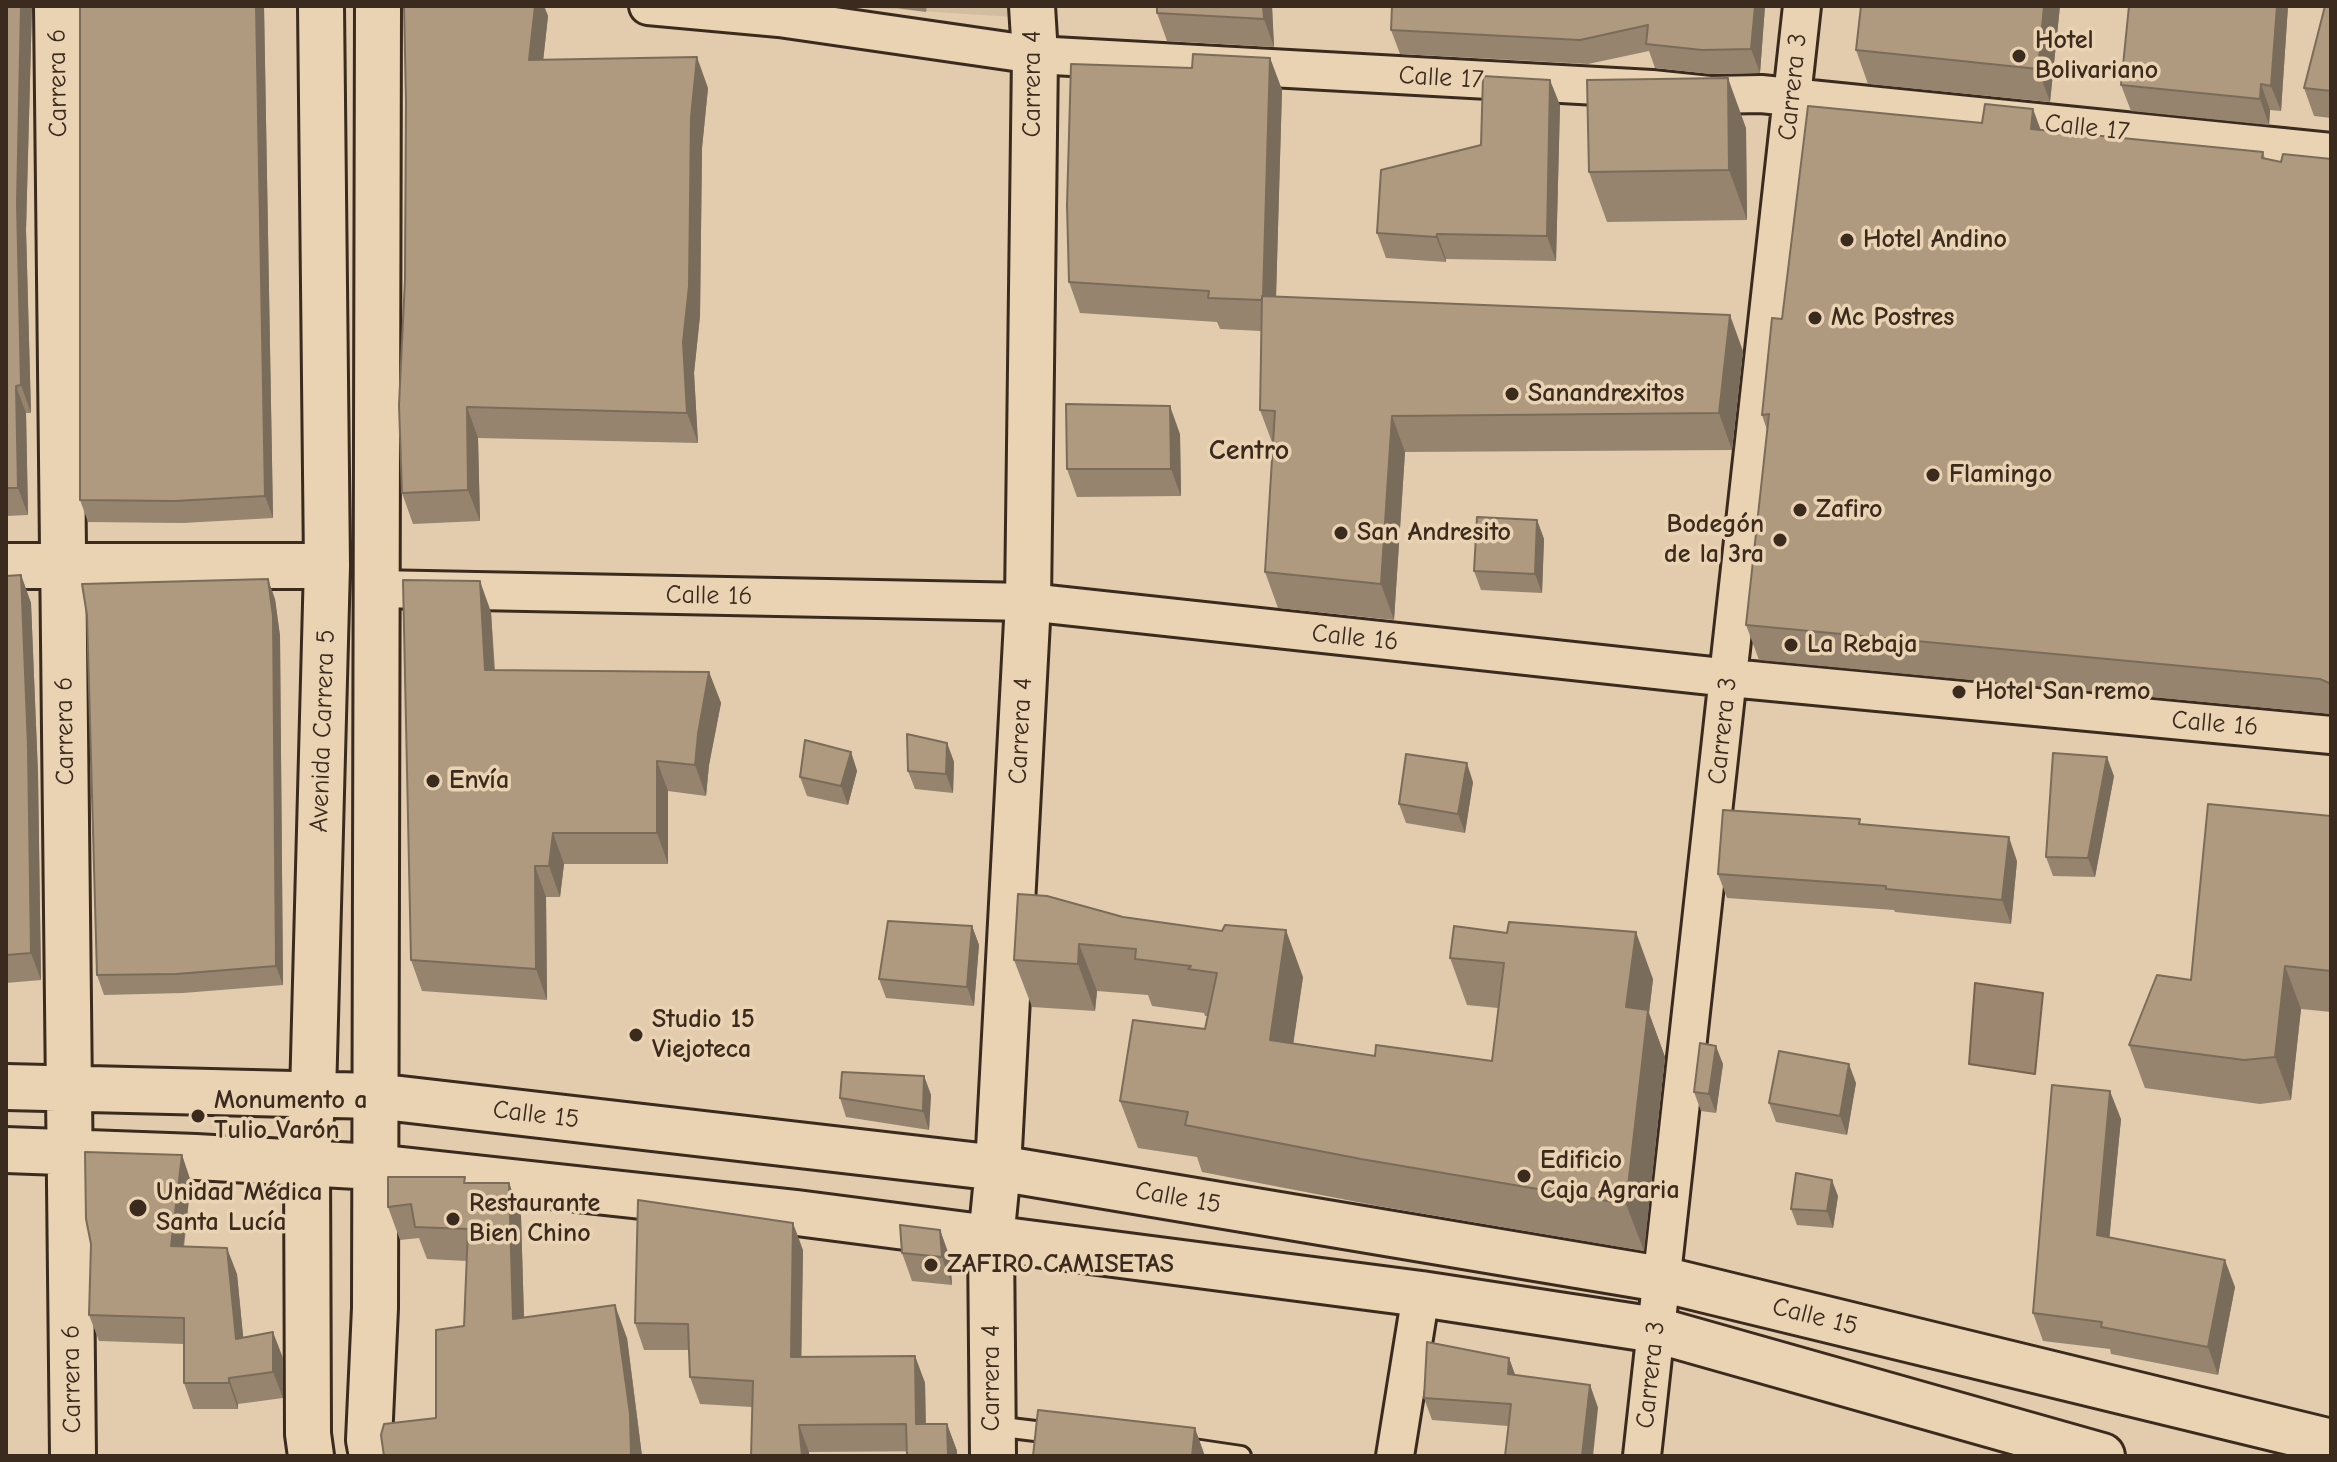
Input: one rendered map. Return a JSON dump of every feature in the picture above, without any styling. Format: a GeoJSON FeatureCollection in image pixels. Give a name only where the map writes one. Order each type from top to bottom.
{"type":"FeatureCollection","features":[{"type":"Feature","properties":{"kind":"main road","name":"Carrera 6"},"geometry":{"type":"LineString","coordinates":[[57,6],[73,1456]]}},
{"type":"Feature","properties":{"kind":"main road","name":"Avenida Carrera 5"},"geometry":{"type":"LineString","coordinates":[[311,1456],[308,1434],[307,1162],[313,1095],[327,566],[321,6]]}},
{"type":"Feature","properties":{"kind":"main road","name":"Avenida Carrera 5"},"geometry":{"type":"LineString","coordinates":[[372,1456],[369,1440],[375,1308],[378,6]]}},
{"type":"Feature","properties":{"kind":"main road","name":"Carrera 4"},"geometry":{"type":"LineString","coordinates":[[993,1441],[991,1240],[998,1168],[1028,602],[1035,55],[1032,6]]}},
{"type":"Feature","properties":{"kind":"main road"},"geometry":{"type":"LineString","coordinates":[[6,566],[327,566]]}},
{"type":"Feature","properties":{"kind":"main road","name":"Calle 15"},"geometry":{"type":"LineString","coordinates":[[6,1087],[375,1096],[998,1168],[1661,1279],[2331,1442]]}},
{"type":"Feature","properties":{"kind":"main road","name":"Calle 15"},"geometry":{"type":"LineString","coordinates":[[6,1150],[375,1167],[797,1213],[1421,1294],[1656,1330],[2102,1456]]}},
{"type":"Feature","properties":{"kind":"street","name":"Calle 17"},"geometry":{"type":"LineString","coordinates":[[648,6],[779,18],[1035,55],[1636,88],[1710,95],[1761,94],[1792,100],[2331,152]]}},
{"type":"Feature","properties":{"kind":"street","name":"Carrera 3"},"geometry":{"type":"LineString","coordinates":[[1642,1456],[1802,6]]}},
{"type":"Feature","properties":{"kind":"street","name":"Calle 16"},"geometry":{"type":"LineString","coordinates":[[376,589],[1028,602],[1730,678],[2331,735]]}},
{"type":"Feature","properties":{"kind":"street"},"geometry":{"type":"LineString","coordinates":[[1395,1456],[1421,1294]]}},
{"type":"Feature","properties":{"kind":"lane"},"geometry":{"type":"LineString","coordinates":[[993,1441],[1071,1435]]}},
{"type":"Feature","properties":{"kind":"lane"},"geometry":{"type":"LineString","coordinates":[[1164,1446],[1241,1456]]}},
{"type":"Feature","properties":{"kind":"shaded area"},"geometry":{"type":"Polygon","coordinates":[[[843,6],[1012,6],[1013,17],[843,6]]]}},
{"type":"Feature","properties":{"kind":"shaded area"},"geometry":{"type":"Polygon","coordinates":[[[1975,983],[2043,993],[2035,1074],[1969,1064],[1975,983]]]}},
{"type":"Feature","properties":{"kind":"building"},"geometry":{"type":"Polygon","coordinates":[[[6,6],[21,6],[17,203],[21,385],[16,386],[18,488],[6,488],[6,6]]]}},
{"type":"Feature","properties":{"kind":"building"},"geometry":{"type":"Polygon","coordinates":[[[80,6],[256,6],[265,496],[175,501],[80,500],[80,6]]]}},
{"type":"Feature","properties":{"kind":"building"},"geometry":{"type":"Polygon","coordinates":[[[404,6],[535,6],[529,60],[697,57],[691,117],[689,286],[683,342],[687,413],[467,407],[468,490],[402,493],[399,405],[405,279],[404,6]]]}},
{"type":"Feature","properties":{"kind":"building"},"geometry":{"type":"Polygon","coordinates":[[[1157,6],[1263,6],[1264,19],[1157,13],[1157,6]]]}},
{"type":"Feature","properties":{"kind":"building"},"geometry":{"type":"Polygon","coordinates":[[[1392,6],[1755,6],[1751,49],[1702,50],[1646,44],[1648,25],[1580,40],[1391,30],[1392,6]]]}},
{"type":"Feature","properties":{"kind":"building"},"geometry":{"type":"Polygon","coordinates":[[[1861,6],[2044,6],[2038,69],[1856,50],[1861,6]]]}},
{"type":"Feature","properties":{"kind":"building"},"geometry":{"type":"Polygon","coordinates":[[[2129,6],[2277,6],[2271,86],[2261,84],[2260,99],[2121,85],[2129,6]]]}},
{"type":"Feature","properties":{"kind":"building"},"geometry":{"type":"Polygon","coordinates":[[[2325,6],[2331,6],[2331,91],[2304,88],[2325,6]]]}},
{"type":"Feature","properties":{"kind":"building"},"geometry":{"type":"Polygon","coordinates":[[[1193,54],[1270,58],[1262,300],[1208,298],[1209,291],[1069,282],[1067,205],[1071,64],[1192,68],[1193,54]]]}},
{"type":"Feature","properties":{"kind":"building"},"geometry":{"type":"Polygon","coordinates":[[[1483,76],[1550,80],[1547,236],[1437,234],[1436,237],[1377,233],[1381,170],[1481,145],[1483,76]]]}},
{"type":"Feature","properties":{"kind":"building"},"geometry":{"type":"Polygon","coordinates":[[[1728,78],[1729,170],[1589,172],[1587,80],[1728,78]]]}},
{"type":"Feature","properties":{"kind":"building"},"geometry":{"type":"Polygon","coordinates":[[[1985,104],[2033,109],[2031,129],[2263,152],[2262,158],[2281,162],[2283,154],[2331,159],[2331,684],[2320,679],[1746,625],[1769,414],[1762,415],[1772,318],[1782,319],[1808,106],[1982,123],[1985,104]]]}},
{"type":"Feature","properties":{"kind":"building"},"geometry":{"type":"Polygon","coordinates":[[[1262,296],[1730,315],[1719,413],[1392,416],[1381,584],[1265,572],[1275,411],[1260,410],[1262,296]]]}},
{"type":"Feature","properties":{"kind":"building"},"geometry":{"type":"Polygon","coordinates":[[[1066,404],[1170,406],[1171,469],[1067,469],[1066,404]]]}},
{"type":"Feature","properties":{"kind":"building"},"geometry":{"type":"Polygon","coordinates":[[[1477,517],[1537,520],[1535,574],[1474,571],[1477,517]]]}},
{"type":"Feature","properties":{"kind":"building"},"geometry":{"type":"Polygon","coordinates":[[[21,575],[28,747],[31,953],[6,955],[6,576],[21,575]]]}},
{"type":"Feature","properties":{"kind":"building"},"geometry":{"type":"Polygon","coordinates":[[[268,579],[273,616],[276,966],[176,974],[97,975],[87,615],[82,584],[268,579]]]}},
{"type":"Feature","properties":{"kind":"building"},"geometry":{"type":"Polygon","coordinates":[[[403,580],[480,581],[485,670],[709,672],[695,765],[657,761],[657,833],[553,833],[549,866],[535,866],[536,969],[411,960],[403,580]]]}},
{"type":"Feature","properties":{"kind":"building"},"geometry":{"type":"Polygon","coordinates":[[[907,734],[947,743],[946,774],[908,771],[907,734]]]}},
{"type":"Feature","properties":{"kind":"building"},"geometry":{"type":"Polygon","coordinates":[[[805,740],[851,752],[841,786],[800,777],[805,740]]]}},
{"type":"Feature","properties":{"kind":"building"},"geometry":{"type":"Polygon","coordinates":[[[2053,753],[2107,757],[2088,858],[2046,857],[2053,753]]]}},
{"type":"Feature","properties":{"kind":"building"},"geometry":{"type":"Polygon","coordinates":[[[1406,754],[1467,763],[1458,814],[1399,804],[1406,754]]]}},
{"type":"Feature","properties":{"kind":"building"},"geometry":{"type":"Polygon","coordinates":[[[2208,804],[2331,816],[2331,971],[2285,966],[2275,1057],[2244,1060],[2129,1045],[2157,975],[2191,980],[2208,804]]]}},
{"type":"Feature","properties":{"kind":"building"},"geometry":{"type":"Polygon","coordinates":[[[1723,810],[1860,819],[1859,824],[2009,837],[2002,900],[1886,889],[1886,886],[1718,874],[1723,810]]]}},
{"type":"Feature","properties":{"kind":"building"},"geometry":{"type":"Polygon","coordinates":[[[1018,894],[1047,896],[1123,917],[1222,931],[1225,925],[1286,930],[1270,1040],[1375,1056],[1376,1045],[1492,1061],[1504,963],[1450,958],[1454,926],[1507,933],[1509,922],[1636,932],[1626,1007],[1648,1010],[1626,1204],[1361,1159],[1185,1125],[1188,1112],[1120,1101],[1133,1020],[1205,1029],[1217,973],[1188,969],[1191,966],[1135,959],[1136,949],[1079,944],[1078,964],[1014,960],[1018,894]]]}},
{"type":"Feature","properties":{"kind":"building"},"geometry":{"type":"Polygon","coordinates":[[[888,921],[972,926],[967,987],[879,979],[888,921]]]}},
{"type":"Feature","properties":{"kind":"building"},"geometry":{"type":"Polygon","coordinates":[[[1700,1043],[1716,1046],[1709,1094],[1694,1092],[1700,1043]]]}},
{"type":"Feature","properties":{"kind":"building"},"geometry":{"type":"Polygon","coordinates":[[[1779,1051],[1849,1064],[1840,1116],[1769,1103],[1779,1051]]]}},
{"type":"Feature","properties":{"kind":"building"},"geometry":{"type":"Polygon","coordinates":[[[842,1072],[924,1076],[923,1111],[840,1098],[842,1072]]]}},
{"type":"Feature","properties":{"kind":"building"},"geometry":{"type":"Polygon","coordinates":[[[2052,1085],[2110,1091],[2097,1235],[2225,1260],[2208,1347],[2101,1327],[2102,1322],[2033,1313],[2052,1085]]]}},
{"type":"Feature","properties":{"kind":"building"},"geometry":{"type":"Polygon","coordinates":[[[85,1152],[182,1155],[171,1246],[227,1248],[236,1339],[273,1332],[273,1372],[229,1378],[229,1383],[184,1383],[184,1318],[89,1315],[91,1244],[86,1219],[85,1152]]]}},
{"type":"Feature","properties":{"kind":"building"},"geometry":{"type":"Polygon","coordinates":[[[1796,1173],[1832,1180],[1827,1211],[1791,1209],[1796,1173]]]}},
{"type":"Feature","properties":{"kind":"building"},"geometry":{"type":"Polygon","coordinates":[[[388,1177],[465,1177],[464,1183],[509,1183],[513,1319],[615,1305],[630,1414],[631,1456],[384,1456],[381,1435],[384,1424],[436,1418],[436,1330],[464,1326],[468,1229],[415,1227],[411,1204],[388,1207],[388,1177]]]}},
{"type":"Feature","properties":{"kind":"building"},"geometry":{"type":"Polygon","coordinates":[[[638,1200],[793,1223],[791,1357],[915,1356],[916,1424],[947,1424],[948,1456],[907,1456],[906,1424],[799,1425],[802,1456],[751,1456],[753,1381],[690,1377],[688,1324],[635,1323],[638,1200]]]}},
{"type":"Feature","properties":{"kind":"building"},"geometry":{"type":"Polygon","coordinates":[[[900,1225],[940,1230],[942,1257],[902,1253],[900,1225]]]}},
{"type":"Feature","properties":{"kind":"building"},"geometry":{"type":"Polygon","coordinates":[[[1427,1342],[1509,1358],[1508,1374],[1590,1385],[1582,1456],[1505,1456],[1511,1404],[1424,1398],[1427,1342]]]}},
{"type":"Feature","properties":{"kind":"building"},"geometry":{"type":"Polygon","coordinates":[[[1038,1410],[1195,1428],[1192,1456],[1033,1456],[1038,1410]]]}},
{"type":"Feature","properties":{"kind":"place","name":"Hotel Bolivariano"},"geometry":{"type":"Point","coordinates":[2019,56]}},
{"type":"Feature","properties":{"kind":"place","name":"Hotel Andino"},"geometry":{"type":"Point","coordinates":[1847,240]}},
{"type":"Feature","properties":{"kind":"place","name":"Mc Postres"},"geometry":{"type":"Point","coordinates":[1815,318]}},
{"type":"Feature","properties":{"kind":"place","name":"Sanandrexitos"},"geometry":{"type":"Point","coordinates":[1512,394]}},
{"type":"Feature","properties":{"kind":"place","name":"Flamingo"},"geometry":{"type":"Point","coordinates":[1933,475]}},
{"type":"Feature","properties":{"kind":"place","name":"Zafiro"},"geometry":{"type":"Point","coordinates":[1800,510]}},
{"type":"Feature","properties":{"kind":"place","name":"San Andresito"},"geometry":{"type":"Point","coordinates":[1341,533]}},
{"type":"Feature","properties":{"kind":"place","name":"Bodegón de la 3ra"},"geometry":{"type":"Point","coordinates":[1780,540]}},
{"type":"Feature","properties":{"kind":"place","name":"La Rebaja"},"geometry":{"type":"Point","coordinates":[1791,645]}},
{"type":"Feature","properties":{"kind":"place","name":"Hotel San remo"},"geometry":{"type":"Point","coordinates":[1959,692]}},
{"type":"Feature","properties":{"kind":"place","name":"Envía"},"geometry":{"type":"Point","coordinates":[433,781]}},
{"type":"Feature","properties":{"kind":"place","name":"Studio 15 Viejoteca"},"geometry":{"type":"Point","coordinates":[636,1035]}},
{"type":"Feature","properties":{"kind":"place","name":"Monumento a Tulio Varón"},"geometry":{"type":"Point","coordinates":[198,1116]}},
{"type":"Feature","properties":{"kind":"place","name":"Edificio Caja Agraria"},"geometry":{"type":"Point","coordinates":[1524,1176]}},
{"type":"Feature","properties":{"kind":"place","name":"Unidad Médica Santa Lucía"},"geometry":{"type":"Point","coordinates":[138,1208]}},
{"type":"Feature","properties":{"kind":"place","name":"Restaurante Bien Chino"},"geometry":{"type":"Point","coordinates":[453,1219]}},
{"type":"Feature","properties":{"kind":"place","name":"ZAFIRO CAMISETAS"},"geometry":{"type":"Point","coordinates":[931,1265]}},
{"type":"Feature","properties":{"kind":"district","name":"Centro"},"geometry":{"type":"Point","coordinates":[1249,451]}}]}
